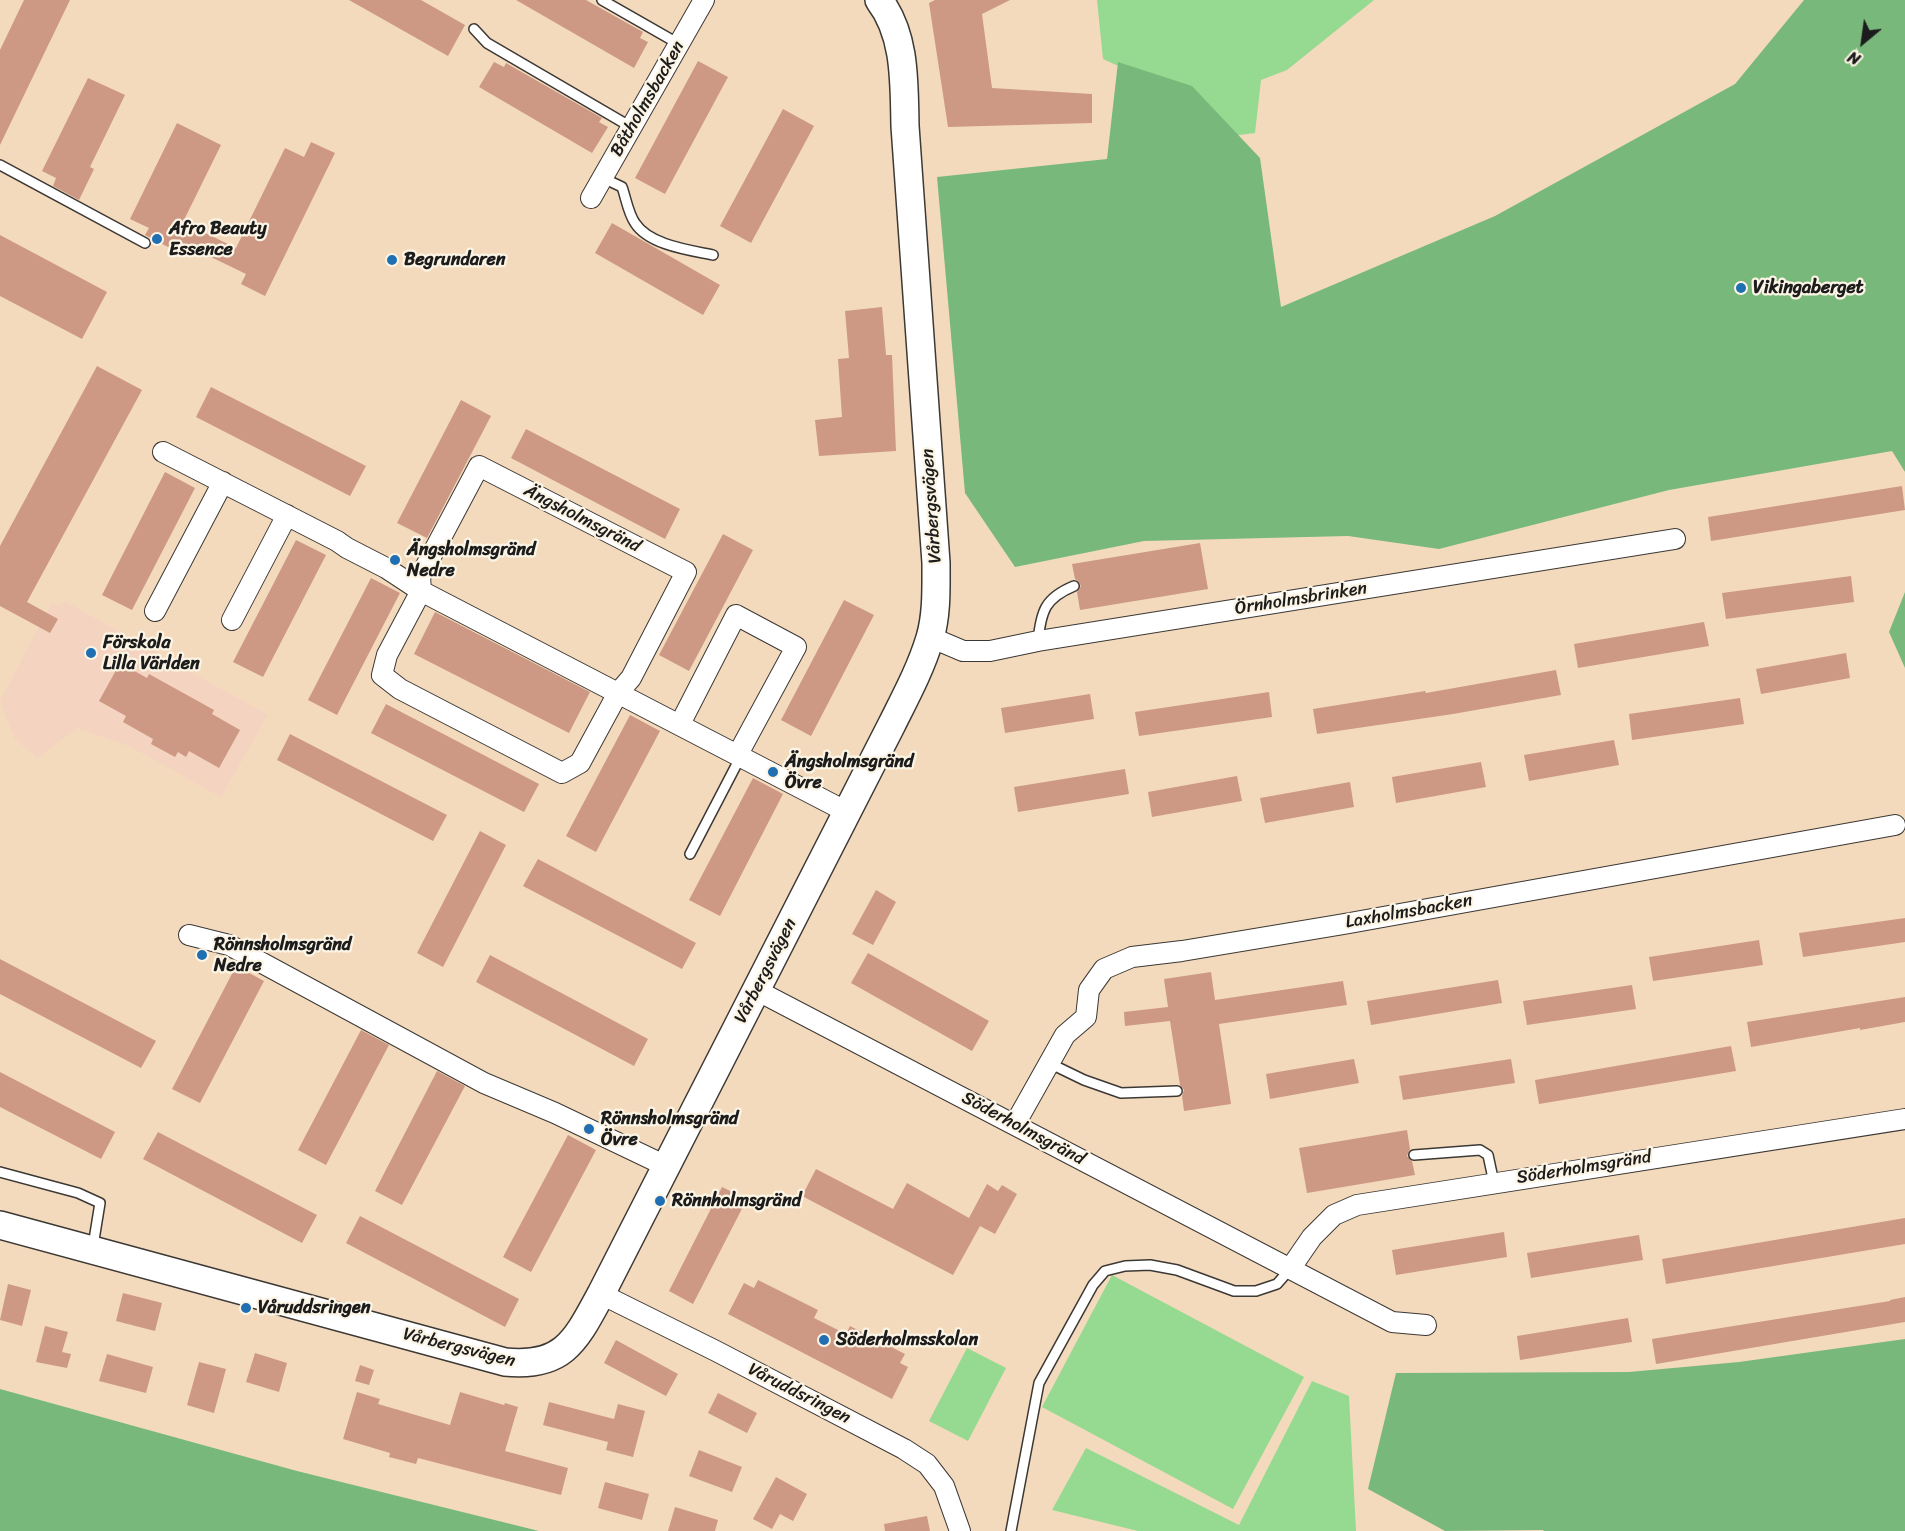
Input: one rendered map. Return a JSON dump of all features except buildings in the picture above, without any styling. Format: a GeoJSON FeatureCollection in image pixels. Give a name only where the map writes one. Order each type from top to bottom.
{"type":"FeatureCollection","features":[{"type":"Feature","properties":{"kind":"street","name":"Båtholmsbacken"},"geometry":{"type":"LineString","coordinates":[[591,198],[704,0]]}},
{"type":"Feature","properties":{"kind":"street","name":"Vårbergsvägen"},"geometry":{"type":"LineString","coordinates":[[0,1224],[505,1362],[523,1364],[540,1361],[557,1354],[571,1344],[601,1294],[847,812],[917,673],[930,637],[936,602],[936,563],[901,55],[888,2]]}},
{"type":"Feature","properties":{"kind":"street"},"geometry":{"type":"LineString","coordinates":[[163,452],[386,568],[421,591],[847,812]]}},
{"type":"Feature","properties":{"kind":"street","name":"Ängsholmsgränd"},"geometry":{"type":"LineString","coordinates":[[479,466],[686,572],[631,678],[618,693],[580,763],[562,773],[400,690],[382,675],[387,655],[421,591],[420,578],[479,466]]}},
{"type":"Feature","properties":{"kind":"street"},"geometry":{"type":"LineString","coordinates":[[155,611],[223,482]]}},
{"type":"Feature","properties":{"kind":"street"},"geometry":{"type":"LineString","coordinates":[[232,620],[287,515]]}},
{"type":"Feature","properties":{"kind":"street","name":"Örnholmsbrinken"},"geometry":{"type":"LineString","coordinates":[[930,637],[963,651],[990,651],[1038,641],[1675,539]]}},
{"type":"Feature","properties":{"kind":"street"},"geometry":{"type":"LineString","coordinates":[[680,724],[736,615],[796,647],[740,755]]}},
{"type":"Feature","properties":{"kind":"street","name":"Laxholmsbacken"},"geometry":{"type":"LineString","coordinates":[[1015,1124],[1065,1035],[1086,1017],[1089,990],[1104,969],[1132,957],[1344,924],[1895,825]]}},
{"type":"Feature","properties":{"kind":"street"},"geometry":{"type":"LineString","coordinates":[[189,935],[229,945],[484,1083],[555,1113],[666,1166]]}},
{"type":"Feature","properties":{"kind":"street","name":"Söderholmsgränd"},"geometry":{"type":"LineString","coordinates":[[756,990],[1392,1322],[1426,1325]]}},
{"type":"Feature","properties":{"kind":"street","name":"Söderholmsgränd"},"geometry":{"type":"LineString","coordinates":[[1290,1269],[1312,1237],[1334,1215],[1356,1205],[1905,1119]]}},
{"type":"Feature","properties":{"kind":"street","name":"Våruddsringen"},"geometry":{"type":"LineString","coordinates":[[601,1294],[716,1351],[912,1454],[927,1464],[944,1486],[960,1531]]}},
{"type":"Feature","properties":{"kind":"lane"},"geometry":{"type":"LineString","coordinates":[[602,0],[679,44]]}},
{"type":"Feature","properties":{"kind":"lane"},"geometry":{"type":"LineString","coordinates":[[474,29],[487,44],[631,127]]}},
{"type":"Feature","properties":{"kind":"lane"},"geometry":{"type":"LineString","coordinates":[[0,165],[145,243]]}},
{"type":"Feature","properties":{"kind":"lane"},"geometry":{"type":"LineString","coordinates":[[603,178],[622,187],[635,225],[649,235],[664,245],[712,255]]}},
{"type":"Feature","properties":{"kind":"lane"},"geometry":{"type":"LineString","coordinates":[[1038,641],[1041,617],[1048,602],[1059,593],[1074,586]]}},
{"type":"Feature","properties":{"kind":"lane"},"geometry":{"type":"LineString","coordinates":[[690,854],[740,755]]}},
{"type":"Feature","properties":{"kind":"lane"},"geometry":{"type":"LineString","coordinates":[[1049,1064],[1121,1093],[1177,1091]]}},
{"type":"Feature","properties":{"kind":"lane"},"geometry":{"type":"LineString","coordinates":[[1414,1155],[1480,1150],[1488,1155],[1494,1183]]}},
{"type":"Feature","properties":{"kind":"lane"},"geometry":{"type":"LineString","coordinates":[[0,1172],[78,1194],[100,1203],[93,1249]]}},
{"type":"Feature","properties":{"kind":"lane"},"geometry":{"type":"LineString","coordinates":[[1011,1531],[1039,1383],[1093,1285],[1105,1271],[1125,1266],[1150,1265],[1177,1270],[1234,1291],[1257,1291],[1277,1284],[1290,1269]]}},
{"type":"Feature","properties":{"kind":"shaded area","name":"Förskola Lilla Världen"},"geometry":{"type":"Polygon","coordinates":[[[52,602],[57,605],[66,602],[268,715],[221,797],[131,747],[78,728],[37,758],[14,738],[0,701],[52,602]]]}},
{"type":"Feature","properties":{"kind":"green space"},"geometry":{"type":"Polygon","coordinates":[[[1097,0],[1374,0],[1287,70],[1261,80],[1255,133],[1215,138],[1138,75],[1103,59],[1097,0]]]}},
{"type":"Feature","properties":{"kind":"green space"},"geometry":{"type":"Polygon","coordinates":[[[1804,0],[1905,0],[1905,472],[1892,451],[1669,490],[1439,549],[1348,536],[1144,541],[1015,567],[965,493],[937,177],[1107,159],[1118,62],[1192,86],[1260,158],[1281,307],[1495,216],[1735,84],[1804,0]]]}},
{"type":"Feature","properties":{"kind":"green space"},"geometry":{"type":"Polygon","coordinates":[[[1905,592],[1905,668],[1889,632],[1905,592]]]}},
{"type":"Feature","properties":{"kind":"green space"},"geometry":{"type":"Polygon","coordinates":[[[1112,1275],[1304,1377],[1233,1509],[1042,1407],[1112,1275]]]}},
{"type":"Feature","properties":{"kind":"green space"},"geometry":{"type":"Polygon","coordinates":[[[1905,1339],[1905,1531],[1445,1531],[1368,1489],[1396,1373],[1629,1372],[1739,1362],[1905,1339]]]}},
{"type":"Feature","properties":{"kind":"green space"},"geometry":{"type":"Polygon","coordinates":[[[967,1348],[1006,1368],[968,1441],[929,1421],[967,1348]]]}},
{"type":"Feature","properties":{"kind":"green space"},"geometry":{"type":"Polygon","coordinates":[[[1312,1381],[1349,1396],[1356,1531],[1138,1531],[1052,1510],[1086,1448],[1239,1525],[1312,1381]]]}},
{"type":"Feature","properties":{"kind":"green space"},"geometry":{"type":"Polygon","coordinates":[[[0,1389],[297,1471],[539,1531],[0,1531],[0,1389]]]}},
{"type":"Feature","properties":{"kind":"place","name":"Afro Beauty Essence"},"geometry":{"type":"Point","coordinates":[157,239]}},
{"type":"Feature","properties":{"kind":"place","name":"Begrundaren"},"geometry":{"type":"Point","coordinates":[392,260]}},
{"type":"Feature","properties":{"kind":"place","name":"Vikingaberget"},"geometry":{"type":"Point","coordinates":[1741,288]}},
{"type":"Feature","properties":{"kind":"place","name":"Ängsholmsgränd Nedre"},"geometry":{"type":"Point","coordinates":[395,560]}},
{"type":"Feature","properties":{"kind":"place","name":"Förskola Lilla Världen"},"geometry":{"type":"Point","coordinates":[91,653]}},
{"type":"Feature","properties":{"kind":"place","name":"Ängsholmsgränd Övre"},"geometry":{"type":"Point","coordinates":[773,772]}},
{"type":"Feature","properties":{"kind":"place","name":"Rönnsholmsgränd Nedre"},"geometry":{"type":"Point","coordinates":[202,955]}},
{"type":"Feature","properties":{"kind":"place","name":"Rönnsholmsgränd Övre"},"geometry":{"type":"Point","coordinates":[589,1129]}},
{"type":"Feature","properties":{"kind":"place","name":"Rönnholmsgränd"},"geometry":{"type":"Point","coordinates":[660,1201]}},
{"type":"Feature","properties":{"kind":"place","name":"Våruddsringen"},"geometry":{"type":"Point","coordinates":[246,1308]}},
{"type":"Feature","properties":{"kind":"place","name":"Söderholmsskolan"},"geometry":{"type":"Point","coordinates":[824,1340]}}]}
